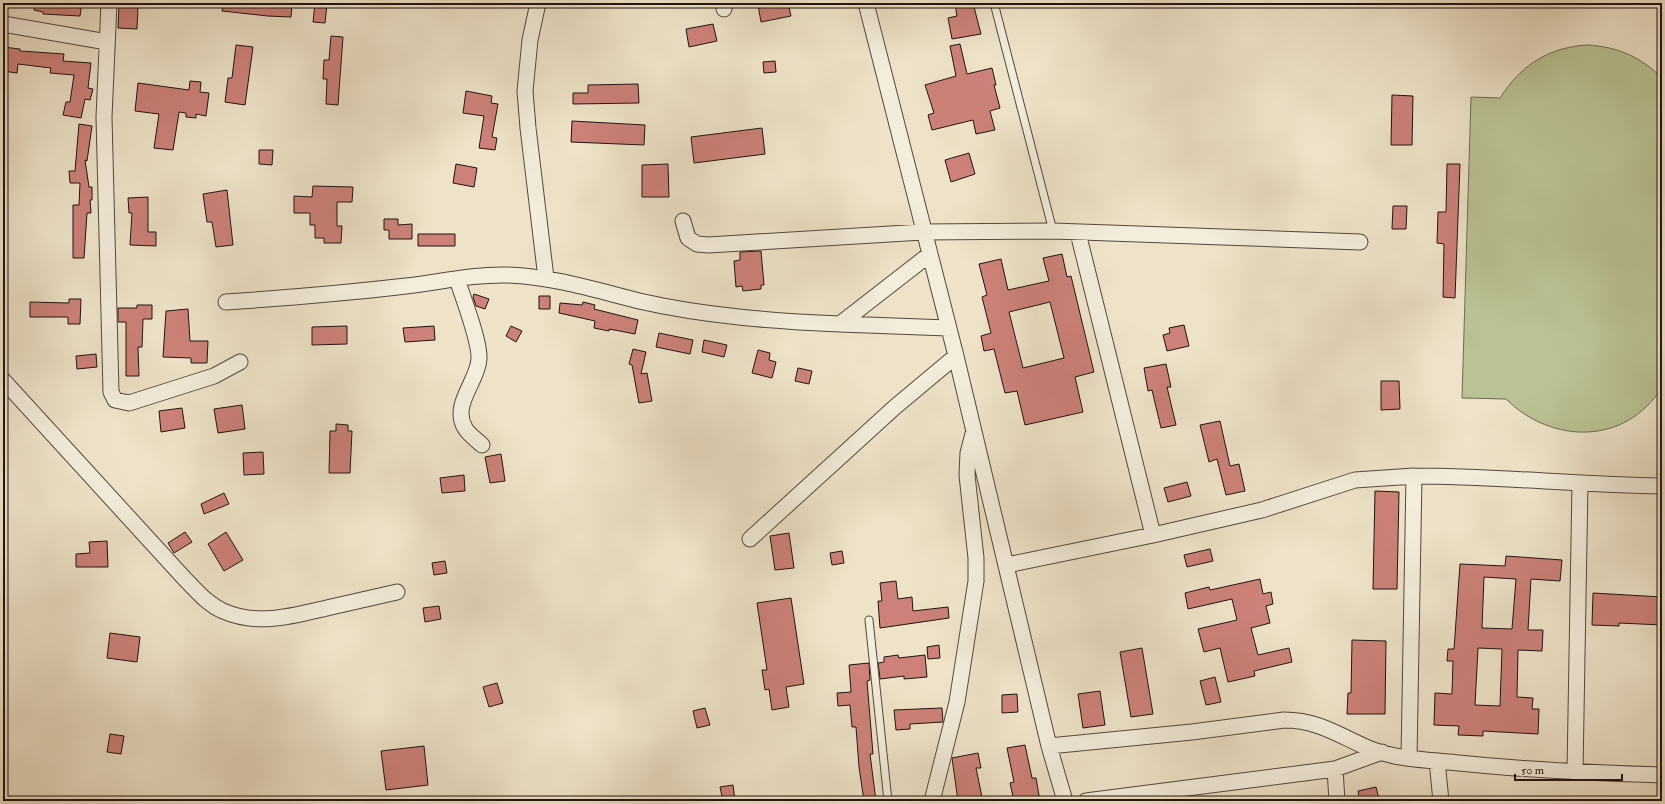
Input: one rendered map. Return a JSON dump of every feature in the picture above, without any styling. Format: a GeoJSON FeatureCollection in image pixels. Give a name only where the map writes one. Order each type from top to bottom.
{"type":"FeatureCollection","features":[{"type":"Feature","properties":{"kind":"street"},"geometry":{"type":"LineString","coordinates":[[109,3],[104,117],[111,392],[115,400],[129,403],[214,376],[240,362]]}},
{"type":"Feature","properties":{"kind":"street"},"geometry":{"type":"LineString","coordinates":[[538,3],[530,40],[525,92],[546,278]]}},
{"type":"Feature","properties":{"kind":"street"},"geometry":{"type":"LineString","coordinates":[[870,4],[923,232],[956,356],[1049,746],[1065,801]]}},
{"type":"Feature","properties":{"kind":"street"},"geometry":{"type":"LineString","coordinates":[[3,24],[107,42]]}},
{"type":"Feature","properties":{"kind":"street"},"geometry":{"type":"LineString","coordinates":[[683,221],[688,238],[697,244],[708,245],[923,232],[1052,232],[1360,242]]}},
{"type":"Feature","properties":{"kind":"street"},"geometry":{"type":"LineString","coordinates":[[1078,233],[1154,535]]}},
{"type":"Feature","properties":{"kind":"street"},"geometry":{"type":"LineString","coordinates":[[840,324],[930,254]]}},
{"type":"Feature","properties":{"kind":"street"},"geometry":{"type":"LineString","coordinates":[[226,302],[336,294],[490,275],[546,278],[585,285],[639,301],[701,312],[761,320],[948,328]]}},
{"type":"Feature","properties":{"kind":"street"},"geometry":{"type":"LineString","coordinates":[[457,279],[479,358],[474,377],[463,402],[462,421],[465,428],[482,445]]}},
{"type":"Feature","properties":{"kind":"street"},"geometry":{"type":"LineString","coordinates":[[750,539],[895,407],[956,356]]}},
{"type":"Feature","properties":{"kind":"street"},"geometry":{"type":"LineString","coordinates":[[3,380],[184,578],[206,601],[222,611],[240,617],[272,619],[397,592]]}},
{"type":"Feature","properties":{"kind":"street"},"geometry":{"type":"LineString","coordinates":[[932,801],[957,702],[976,581],[976,558],[967,475],[968,453],[974,431]]}},
{"type":"Feature","properties":{"kind":"street"},"geometry":{"type":"LineString","coordinates":[[1409,758],[1414,476]]}},
{"type":"Feature","properties":{"kind":"street"},"geometry":{"type":"LineString","coordinates":[[1006,565],[1154,535],[1269,508],[1350,482],[1376,478],[1453,476],[1580,484],[1662,486]]}},
{"type":"Feature","properties":{"kind":"street"},"geometry":{"type":"LineString","coordinates":[[1575,772],[1580,484]]}},
{"type":"Feature","properties":{"kind":"street"},"geometry":{"type":"LineString","coordinates":[[1049,746],[1184,733],[1284,720],[1299,720],[1328,728],[1382,752],[1409,758],[1575,772],[1662,775]]}},
{"type":"Feature","properties":{"kind":"street"},"geometry":{"type":"LineString","coordinates":[[1086,801],[1336,768],[1382,752]]}},
{"type":"Feature","properties":{"kind":"street"},"geometry":{"type":"LineString","coordinates":[[1437,761],[1441,801]]}},
{"type":"Feature","properties":{"kind":"street"},"geometry":{"type":"LineString","coordinates":[[1336,768],[1337,801]]}},
{"type":"Feature","properties":{"kind":"lane"},"geometry":{"type":"LineString","coordinates":[[994,3],[1052,232]]}},
{"type":"Feature","properties":{"kind":"lane"},"geometry":{"type":"LineString","coordinates":[[869,620],[888,801]]}},
{"type":"Feature","properties":{"kind":"green space"},"geometry":{"type":"Polygon","coordinates":[[[1588,45],[1609,48],[1628,54],[1646,64],[1662,78],[1662,387],[1647,406],[1629,420],[1609,429],[1587,432],[1566,431],[1544,424],[1524,414],[1506,399],[1462,398],[1471,97],[1500,98],[1517,76],[1537,60],[1561,49],[1588,45]]]}},
{"type":"Feature","properties":{"kind":"building"},"geometry":{"type":"Polygon","coordinates":[[[35,3],[82,3],[80,16],[43,14],[43,12],[34,10],[35,3]]]}},
{"type":"Feature","properties":{"kind":"building"},"geometry":{"type":"Polygon","coordinates":[[[223,3],[292,3],[291,17],[222,11],[223,3]]]}},
{"type":"Feature","properties":{"kind":"building"},"geometry":{"type":"Polygon","coordinates":[[[315,3],[327,4],[325,23],[313,22],[315,3]]]}},
{"type":"Feature","properties":{"kind":"building"},"geometry":{"type":"Polygon","coordinates":[[[767,3],[788,3],[791,16],[761,22],[758,5],[767,3]]]}},
{"type":"Feature","properties":{"kind":"building"},"geometry":{"type":"Polygon","coordinates":[[[955,3],[973,3],[981,34],[952,39],[948,18],[957,16],[955,3]]]}},
{"type":"Feature","properties":{"kind":"building"},"geometry":{"type":"Polygon","coordinates":[[[119,6],[138,7],[137,29],[118,28],[119,6]]]}},
{"type":"Feature","properties":{"kind":"building"},"geometry":{"type":"Polygon","coordinates":[[[713,24],[717,41],[689,47],[686,29],[713,24]]]}},
{"type":"Feature","properties":{"kind":"building"},"geometry":{"type":"Polygon","coordinates":[[[331,36],[343,37],[338,105],[326,104],[327,79],[323,79],[324,60],[329,60],[331,36]]]}},
{"type":"Feature","properties":{"kind":"building"},"geometry":{"type":"Polygon","coordinates":[[[960,44],[967,74],[992,68],[996,85],[994,85],[1000,108],[990,111],[995,130],[976,134],[973,120],[932,130],[928,115],[934,113],[925,85],[956,76],[950,46],[960,44]]]}},
{"type":"Feature","properties":{"kind":"building"},"geometry":{"type":"Polygon","coordinates":[[[236,45],[253,47],[245,105],[225,102],[228,78],[232,78],[236,45]]]}},
{"type":"Feature","properties":{"kind":"building"},"geometry":{"type":"Polygon","coordinates":[[[3,47],[20,49],[20,51],[64,54],[63,61],[91,63],[88,88],[93,89],[90,100],[85,99],[81,118],[63,115],[66,102],[70,102],[74,75],[50,73],[51,68],[18,64],[17,73],[3,71],[3,47]]]}},
{"type":"Feature","properties":{"kind":"building"},"geometry":{"type":"Polygon","coordinates":[[[775,61],[776,72],[764,73],[763,62],[775,61]]]}},
{"type":"Feature","properties":{"kind":"building"},"geometry":{"type":"Polygon","coordinates":[[[190,81],[201,82],[200,92],[209,93],[206,116],[196,114],[196,118],[186,117],[186,113],[179,112],[173,150],[154,148],[159,114],[135,111],[138,83],[189,90],[190,81]]]}},
{"type":"Feature","properties":{"kind":"building"},"geometry":{"type":"Polygon","coordinates":[[[638,84],[639,103],[573,104],[573,93],[588,93],[588,85],[638,84]]]}},
{"type":"Feature","properties":{"kind":"building"},"geometry":{"type":"Polygon","coordinates":[[[466,91],[492,96],[491,103],[498,104],[492,137],[497,138],[495,150],[479,148],[484,116],[463,113],[466,91]]]}},
{"type":"Feature","properties":{"kind":"building"},"geometry":{"type":"Polygon","coordinates":[[[1392,95],[1413,96],[1412,145],[1391,145],[1392,95]]]}},
{"type":"Feature","properties":{"kind":"building"},"geometry":{"type":"Polygon","coordinates":[[[572,121],[645,125],[644,145],[571,142],[572,121]]]}},
{"type":"Feature","properties":{"kind":"building"},"geometry":{"type":"Polygon","coordinates":[[[79,124],[92,126],[87,161],[85,160],[89,187],[92,187],[92,200],[90,200],[91,213],[87,213],[84,258],[73,258],[73,205],[79,205],[80,183],[70,183],[69,171],[75,171],[79,124]]]}},
{"type":"Feature","properties":{"kind":"building"},"geometry":{"type":"Polygon","coordinates":[[[762,128],[765,154],[694,163],[691,137],[762,128]]]}},
{"type":"Feature","properties":{"kind":"building"},"geometry":{"type":"Polygon","coordinates":[[[259,150],[273,150],[272,165],[259,164],[259,150]]]}},
{"type":"Feature","properties":{"kind":"building"},"geometry":{"type":"Polygon","coordinates":[[[969,153],[975,174],[951,182],[945,160],[969,153]]]}},
{"type":"Feature","properties":{"kind":"building"},"geometry":{"type":"Polygon","coordinates":[[[456,164],[477,168],[474,187],[453,183],[456,164]]]}},
{"type":"Feature","properties":{"kind":"building"},"geometry":{"type":"Polygon","coordinates":[[[668,164],[669,197],[642,197],[642,165],[668,164]]]}},
{"type":"Feature","properties":{"kind":"building"},"geometry":{"type":"Polygon","coordinates":[[[1447,164],[1460,164],[1455,298],[1443,297],[1444,244],[1437,243],[1438,212],[1446,212],[1447,164]]]}},
{"type":"Feature","properties":{"kind":"building"},"geometry":{"type":"Polygon","coordinates":[[[313,186],[353,187],[352,202],[337,202],[337,226],[342,226],[341,243],[324,243],[324,238],[315,238],[315,225],[310,225],[310,213],[294,213],[294,196],[312,197],[313,186]]]}},
{"type":"Feature","properties":{"kind":"building"},"geometry":{"type":"Polygon","coordinates":[[[227,190],[233,245],[216,247],[212,222],[207,222],[203,194],[227,190]]]}},
{"type":"Feature","properties":{"kind":"building"},"geometry":{"type":"Polygon","coordinates":[[[148,197],[148,232],[156,232],[156,246],[130,245],[132,213],[129,213],[128,198],[148,197]]]}},
{"type":"Feature","properties":{"kind":"building"},"geometry":{"type":"Polygon","coordinates":[[[1393,206],[1407,206],[1406,229],[1392,229],[1393,206]]]}},
{"type":"Feature","properties":{"kind":"building"},"geometry":{"type":"Polygon","coordinates":[[[384,219],[398,219],[398,225],[412,224],[412,239],[389,239],[389,230],[384,230],[384,219]]]}},
{"type":"Feature","properties":{"kind":"building"},"geometry":{"type":"Polygon","coordinates":[[[418,234],[455,234],[455,246],[418,246],[418,234]]]}},
{"type":"Feature","properties":{"kind":"building"},"geometry":{"type":"Polygon","coordinates":[[[761,251],[764,285],[761,285],[761,289],[743,291],[742,286],[736,287],[734,261],[740,260],[740,252],[761,251]]]}},
{"type":"Feature","properties":{"kind":"building"},"geometry":{"type":"Polygon","coordinates":[[[1062,254],[1067,277],[1071,276],[1094,372],[1075,377],[1083,412],[1025,425],[1017,391],[1005,393],[994,349],[984,351],[981,336],[991,333],[982,297],[987,295],[979,264],[1001,259],[1008,290],[1049,281],[1043,258],[1062,254]],[[1050,302],[1009,312],[1023,368],[1064,358],[1050,302]]]}},
{"type":"Feature","properties":{"kind":"building"},"geometry":{"type":"Polygon","coordinates":[[[474,294],[489,299],[485,309],[476,306],[473,297],[474,294]]]}},
{"type":"Feature","properties":{"kind":"building"},"geometry":{"type":"Polygon","coordinates":[[[539,296],[550,296],[550,309],[539,309],[539,296]]]}},
{"type":"Feature","properties":{"kind":"building"},"geometry":{"type":"Polygon","coordinates":[[[69,299],[81,299],[80,324],[68,324],[68,317],[30,317],[30,302],[69,303],[69,299]]]}},
{"type":"Feature","properties":{"kind":"building"},"geometry":{"type":"Polygon","coordinates":[[[583,302],[595,305],[594,309],[638,320],[635,334],[594,328],[595,321],[559,313],[560,303],[582,305],[583,302]]]}},
{"type":"Feature","properties":{"kind":"building"},"geometry":{"type":"Polygon","coordinates":[[[137,305],[152,305],[152,319],[143,319],[142,347],[138,347],[139,376],[126,376],[126,322],[118,322],[118,308],[137,308],[137,305]]]}},
{"type":"Feature","properties":{"kind":"building"},"geometry":{"type":"Polygon","coordinates":[[[188,309],[190,341],[208,341],[207,363],[191,363],[191,358],[163,357],[166,311],[188,309]]]}},
{"type":"Feature","properties":{"kind":"building"},"geometry":{"type":"Polygon","coordinates":[[[1184,325],[1189,346],[1167,351],[1163,335],[1170,333],[1169,328],[1184,325]]]}},
{"type":"Feature","properties":{"kind":"building"},"geometry":{"type":"Polygon","coordinates":[[[347,326],[347,344],[312,345],[312,327],[347,326]]]}},
{"type":"Feature","properties":{"kind":"building"},"geometry":{"type":"Polygon","coordinates":[[[434,326],[435,340],[405,342],[403,328],[434,326]]]}},
{"type":"Feature","properties":{"kind":"building"},"geometry":{"type":"Polygon","coordinates":[[[511,326],[522,331],[516,342],[506,336],[511,326]]]}},
{"type":"Feature","properties":{"kind":"building"},"geometry":{"type":"Polygon","coordinates":[[[659,333],[693,340],[690,354],[656,347],[659,333]]]}},
{"type":"Feature","properties":{"kind":"building"},"geometry":{"type":"Polygon","coordinates":[[[704,340],[727,345],[724,357],[702,352],[704,340]]]}},
{"type":"Feature","properties":{"kind":"building"},"geometry":{"type":"Polygon","coordinates":[[[633,349],[646,352],[641,374],[647,373],[652,401],[639,403],[632,365],[629,364],[633,349]]]}},
{"type":"Feature","properties":{"kind":"building"},"geometry":{"type":"Polygon","coordinates":[[[758,350],[770,353],[769,360],[776,362],[772,378],[752,373],[758,350]]]}},
{"type":"Feature","properties":{"kind":"building"},"geometry":{"type":"Polygon","coordinates":[[[96,354],[97,367],[77,369],[76,356],[96,354]]]}},
{"type":"Feature","properties":{"kind":"building"},"geometry":{"type":"Polygon","coordinates":[[[1166,364],[1171,387],[1167,387],[1176,425],[1161,428],[1152,390],[1148,391],[1144,368],[1166,364]]]}},
{"type":"Feature","properties":{"kind":"building"},"geometry":{"type":"Polygon","coordinates":[[[798,368],[812,371],[809,384],[795,381],[798,368]]]}},
{"type":"Feature","properties":{"kind":"building"},"geometry":{"type":"Polygon","coordinates":[[[1381,381],[1399,381],[1400,409],[1381,410],[1381,381]]]}},
{"type":"Feature","properties":{"kind":"building"},"geometry":{"type":"Polygon","coordinates":[[[242,405],[245,429],[218,433],[214,409],[242,405]]]}},
{"type":"Feature","properties":{"kind":"building"},"geometry":{"type":"Polygon","coordinates":[[[182,408],[185,428],[161,432],[159,411],[182,408]]]}},
{"type":"Feature","properties":{"kind":"building"},"geometry":{"type":"Polygon","coordinates":[[[1220,421],[1230,466],[1239,464],[1245,491],[1226,495],[1217,459],[1209,462],[1200,425],[1220,421]]]}},
{"type":"Feature","properties":{"kind":"building"},"geometry":{"type":"Polygon","coordinates":[[[336,424],[348,425],[348,431],[352,431],[350,473],[329,473],[330,431],[336,431],[336,424]]]}},
{"type":"Feature","properties":{"kind":"building"},"geometry":{"type":"Polygon","coordinates":[[[263,452],[264,474],[244,475],[243,453],[263,452]]]}},
{"type":"Feature","properties":{"kind":"building"},"geometry":{"type":"Polygon","coordinates":[[[501,454],[505,481],[490,483],[485,457],[501,454]]]}},
{"type":"Feature","properties":{"kind":"building"},"geometry":{"type":"Polygon","coordinates":[[[464,475],[465,491],[442,493],[440,478],[464,475]]]}},
{"type":"Feature","properties":{"kind":"building"},"geometry":{"type":"Polygon","coordinates":[[[1187,482],[1191,496],[1168,502],[1164,488],[1187,482]]]}},
{"type":"Feature","properties":{"kind":"building"},"geometry":{"type":"Polygon","coordinates":[[[1375,491],[1399,492],[1397,589],[1373,589],[1375,491]]]}},
{"type":"Feature","properties":{"kind":"building"},"geometry":{"type":"Polygon","coordinates":[[[224,493],[229,504],[204,514],[201,504],[224,493]]]}},
{"type":"Feature","properties":{"kind":"building"},"geometry":{"type":"Polygon","coordinates":[[[185,532],[192,542],[174,553],[168,543],[185,532]]]}},
{"type":"Feature","properties":{"kind":"building"},"geometry":{"type":"Polygon","coordinates":[[[226,532],[243,560],[224,571],[208,544],[226,532]]]}},
{"type":"Feature","properties":{"kind":"building"},"geometry":{"type":"Polygon","coordinates":[[[789,533],[794,568],[775,570],[770,536],[789,533]]]}},
{"type":"Feature","properties":{"kind":"building"},"geometry":{"type":"Polygon","coordinates":[[[107,541],[108,567],[76,567],[76,554],[90,553],[89,542],[107,541]]]}},
{"type":"Feature","properties":{"kind":"building"},"geometry":{"type":"Polygon","coordinates":[[[1210,549],[1213,561],[1187,567],[1184,555],[1210,549]]]}},
{"type":"Feature","properties":{"kind":"building"},"geometry":{"type":"Polygon","coordinates":[[[842,551],[844,563],[832,565],[830,553],[842,551]]]}},
{"type":"Feature","properties":{"kind":"building"},"geometry":{"type":"Polygon","coordinates":[[[1506,556],[1562,560],[1560,581],[1531,579],[1528,630],[1543,630],[1542,651],[1518,650],[1517,697],[1533,698],[1532,709],[1539,709],[1538,734],[1483,731],[1483,736],[1458,735],[1459,726],[1434,725],[1435,693],[1452,694],[1453,661],[1447,661],[1448,649],[1454,649],[1460,564],[1505,566],[1506,556]],[[1484,577],[1482,628],[1512,629],[1516,579],[1484,577]],[[1478,648],[1475,705],[1500,706],[1502,649],[1478,648]]]}},
{"type":"Feature","properties":{"kind":"building"},"geometry":{"type":"Polygon","coordinates":[[[445,561],[447,573],[434,575],[432,563],[445,561]]]}},
{"type":"Feature","properties":{"kind":"building"},"geometry":{"type":"Polygon","coordinates":[[[1260,579],[1263,594],[1271,592],[1273,604],[1266,606],[1270,623],[1251,628],[1258,655],[1289,648],[1292,662],[1254,671],[1255,676],[1228,682],[1220,648],[1204,652],[1198,629],[1237,620],[1232,599],[1188,609],[1185,593],[1209,587],[1210,590],[1260,579]]]}},
{"type":"Feature","properties":{"kind":"building"},"geometry":{"type":"Polygon","coordinates":[[[896,581],[898,599],[912,597],[913,611],[948,607],[949,618],[880,628],[878,601],[882,601],[880,583],[896,581]]]}},
{"type":"Feature","properties":{"kind":"building"},"geometry":{"type":"Polygon","coordinates":[[[1593,593],[1662,597],[1662,625],[1619,623],[1619,626],[1592,625],[1593,593]]]}},
{"type":"Feature","properties":{"kind":"building"},"geometry":{"type":"Polygon","coordinates":[[[791,598],[804,684],[786,687],[789,707],[772,710],[769,689],[765,690],[762,670],[767,670],[757,603],[791,598]]]}},
{"type":"Feature","properties":{"kind":"building"},"geometry":{"type":"Polygon","coordinates":[[[439,606],[441,619],[425,622],[423,608],[439,606]]]}},
{"type":"Feature","properties":{"kind":"building"},"geometry":{"type":"Polygon","coordinates":[[[110,633],[140,637],[137,662],[107,658],[110,633]]]}},
{"type":"Feature","properties":{"kind":"building"},"geometry":{"type":"Polygon","coordinates":[[[1352,640],[1386,641],[1385,714],[1347,714],[1348,693],[1351,693],[1352,640]]]}},
{"type":"Feature","properties":{"kind":"building"},"geometry":{"type":"Polygon","coordinates":[[[939,645],[940,658],[928,659],[927,647],[939,645]]]}},
{"type":"Feature","properties":{"kind":"building"},"geometry":{"type":"Polygon","coordinates":[[[1142,648],[1153,714],[1131,717],[1120,652],[1142,648]]]}},
{"type":"Feature","properties":{"kind":"building"},"geometry":{"type":"Polygon","coordinates":[[[898,655],[899,658],[925,655],[927,677],[904,679],[904,676],[880,679],[878,663],[884,662],[884,657],[898,655]]]}},
{"type":"Feature","properties":{"kind":"building"},"geometry":{"type":"Polygon","coordinates":[[[869,663],[870,680],[867,681],[873,754],[870,754],[876,801],[864,801],[859,767],[856,727],[852,727],[850,705],[838,706],[837,693],[851,692],[849,665],[869,663]]]}},
{"type":"Feature","properties":{"kind":"building"},"geometry":{"type":"Polygon","coordinates":[[[1215,677],[1221,702],[1206,705],[1200,681],[1215,677]]]}},
{"type":"Feature","properties":{"kind":"building"},"geometry":{"type":"Polygon","coordinates":[[[497,683],[503,703],[489,707],[483,687],[497,683]]]}},
{"type":"Feature","properties":{"kind":"building"},"geometry":{"type":"Polygon","coordinates":[[[1100,691],[1105,725],[1083,728],[1078,694],[1100,691]]]}},
{"type":"Feature","properties":{"kind":"building"},"geometry":{"type":"Polygon","coordinates":[[[1017,694],[1018,712],[1002,713],[1002,695],[1017,694]]]}},
{"type":"Feature","properties":{"kind":"building"},"geometry":{"type":"Polygon","coordinates":[[[705,708],[710,725],[697,728],[693,711],[705,708]]]}},
{"type":"Feature","properties":{"kind":"building"},"geometry":{"type":"Polygon","coordinates":[[[942,708],[943,722],[910,724],[910,729],[896,730],[894,710],[942,708]]]}},
{"type":"Feature","properties":{"kind":"building"},"geometry":{"type":"Polygon","coordinates":[[[110,734],[124,736],[121,754],[107,752],[110,734]]]}},
{"type":"Feature","properties":{"kind":"building"},"geometry":{"type":"Polygon","coordinates":[[[1025,745],[1032,778],[1036,778],[1040,801],[1014,801],[1010,783],[1014,782],[1007,748],[1025,745]]]}},
{"type":"Feature","properties":{"kind":"building"},"geometry":{"type":"Polygon","coordinates":[[[424,746],[428,785],[386,790],[381,751],[424,746]]]}},
{"type":"Feature","properties":{"kind":"building"},"geometry":{"type":"Polygon","coordinates":[[[978,753],[981,768],[976,768],[982,797],[958,801],[952,758],[978,753]]]}},
{"type":"Feature","properties":{"kind":"building"},"geometry":{"type":"Polygon","coordinates":[[[733,785],[735,801],[723,801],[720,787],[733,785]]]}},
{"type":"Feature","properties":{"kind":"building"},"geometry":{"type":"Polygon","coordinates":[[[1376,787],[1379,799],[1360,801],[1358,791],[1376,787]]]}}]}
